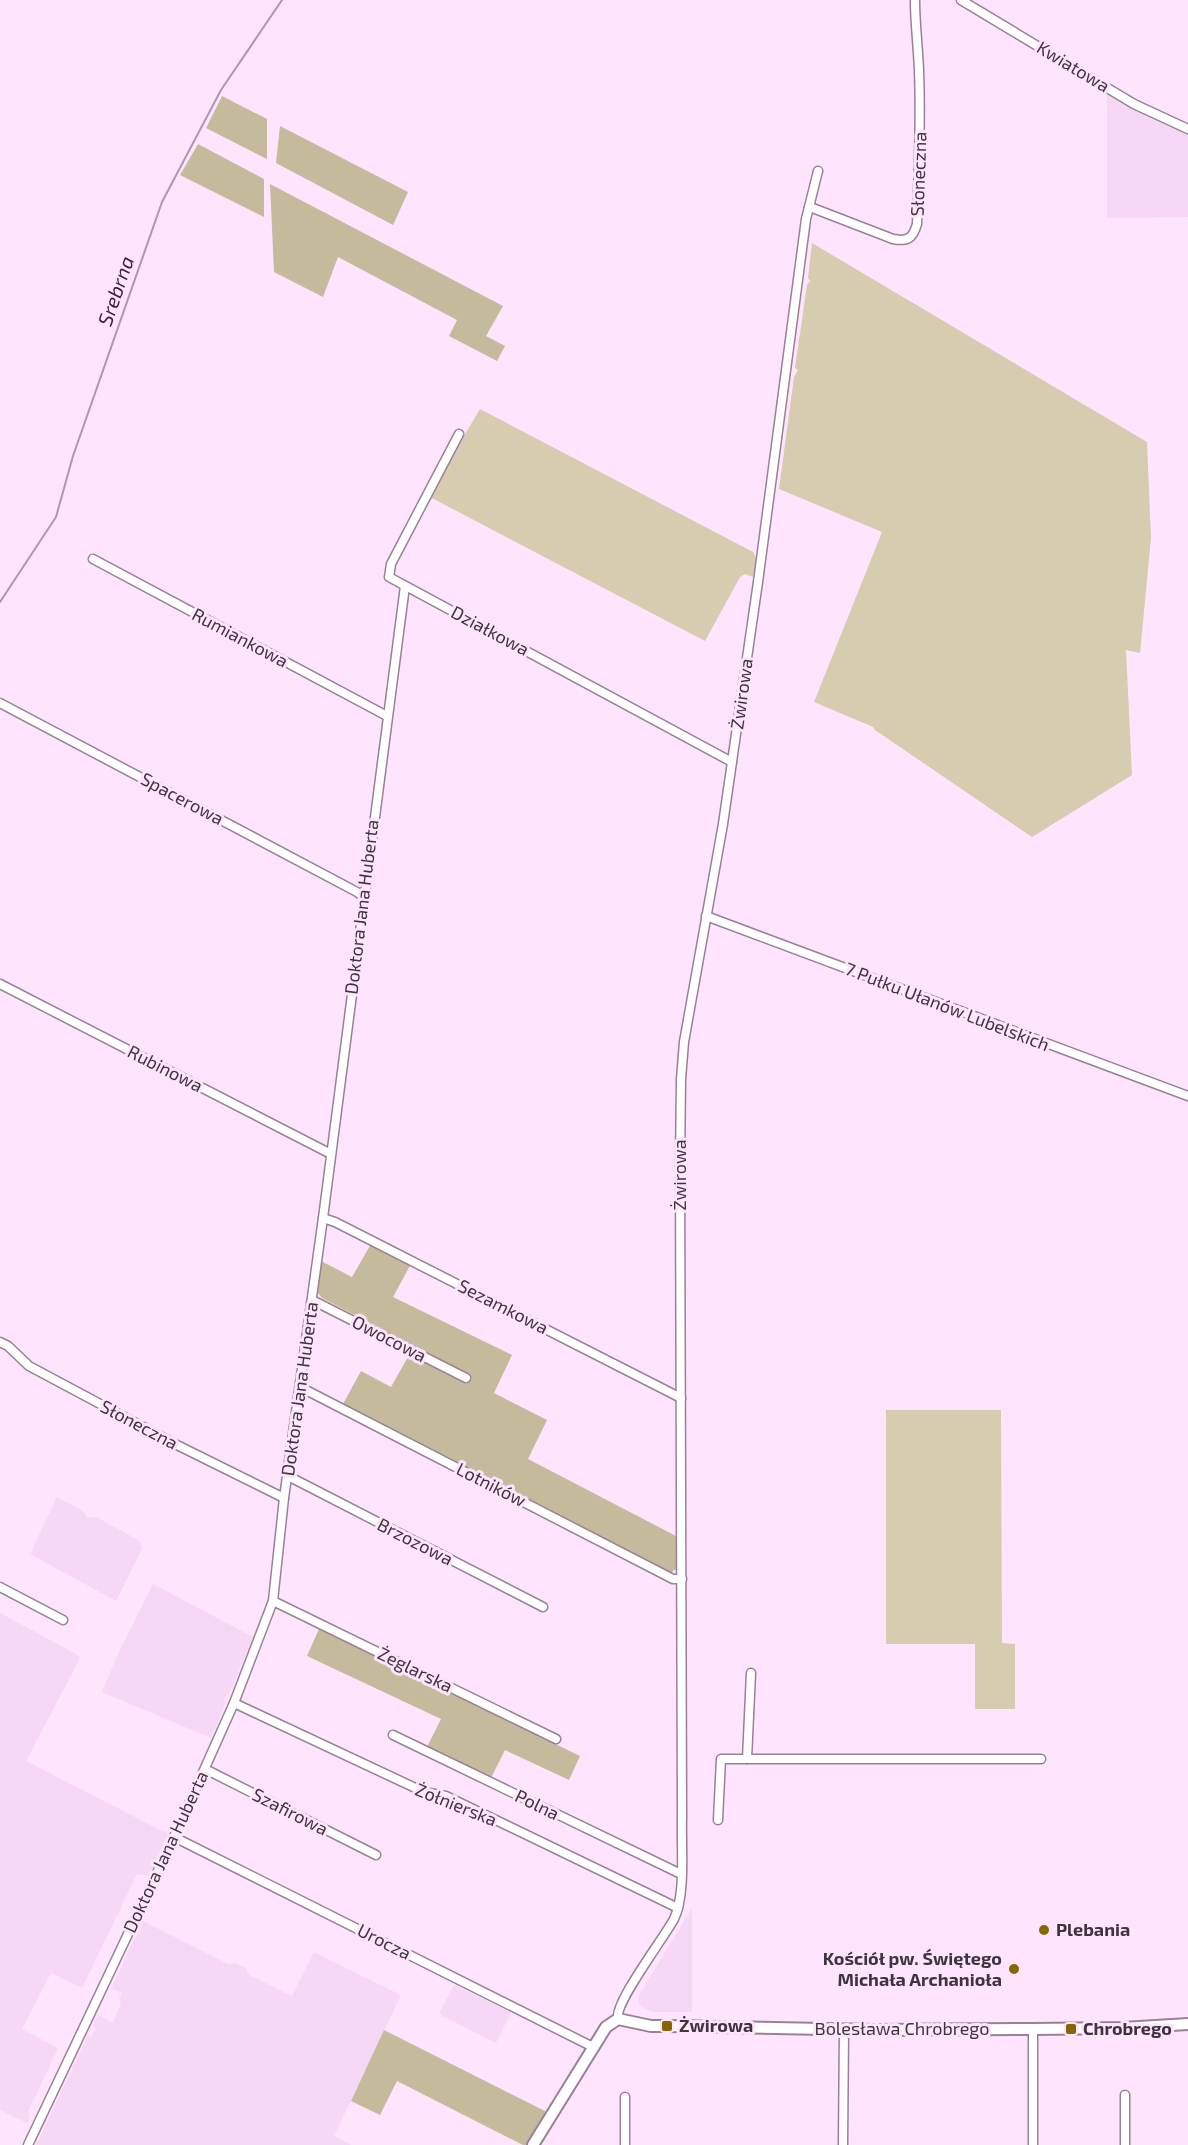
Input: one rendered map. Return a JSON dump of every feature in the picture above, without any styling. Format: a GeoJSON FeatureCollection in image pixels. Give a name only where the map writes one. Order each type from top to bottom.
{"type":"FeatureCollection","features":[{"type":"Feature","properties":{"kind":"street","name":"Słoneczna"},"geometry":{"type":"LineString","coordinates":[[810,207],[893,239],[904,241],[912,237],[917,224],[921,144],[915,0]]}},
{"type":"Feature","properties":{"kind":"street","name":"Kwiatowa"},"geometry":{"type":"LineString","coordinates":[[961,0],[1134,104],[1188,129]]}},
{"type":"Feature","properties":{"kind":"street","name":"Żwirowa"},"geometry":{"type":"LineString","coordinates":[[533,2145],[606,2027],[618,2019],[617,2014],[625,1998],[673,1922],[678,1908],[681,1874],[682,1070],[684,1042],[732,762],[806,219],[818,171]]}},
{"type":"Feature","properties":{"kind":"street","name":"Działkowa"},"geometry":{"type":"LineString","coordinates":[[459,434],[391,564],[389,577],[732,762]]}},
{"type":"Feature","properties":{"kind":"street","name":"Rumiankowa"},"geometry":{"type":"LineString","coordinates":[[93,559],[387,716]]}},
{"type":"Feature","properties":{"kind":"street","name":"Doktora Jana Huberta"},"geometry":{"type":"LineString","coordinates":[[28,2145],[205,1769],[234,1703],[273,1602],[284,1498],[323,1218],[405,586]]}},
{"type":"Feature","properties":{"kind":"street","name":"Spacerowa"},"geometry":{"type":"LineString","coordinates":[[0,703],[364,897]]}},
{"type":"Feature","properties":{"kind":"street","name":"7 Pułku Ułanów Lubelskich"},"geometry":{"type":"LineString","coordinates":[[706,916],[1188,1096]]}},
{"type":"Feature","properties":{"kind":"street","name":"Rubinowa"},"geometry":{"type":"LineString","coordinates":[[0,984],[331,1154]]}},
{"type":"Feature","properties":{"kind":"street","name":"Sezamkowa"},"geometry":{"type":"LineString","coordinates":[[323,1218],[335,1222],[681,1398]]}},
{"type":"Feature","properties":{"kind":"street","name":"Owocowa"},"geometry":{"type":"LineString","coordinates":[[312,1300],[466,1378]]}},
{"type":"Feature","properties":{"kind":"street","name":"Słoneczna"},"geometry":{"type":"LineString","coordinates":[[0,1341],[29,1366],[177,1445],[284,1498]]}},
{"type":"Feature","properties":{"kind":"street","name":"Lotników"},"geometry":{"type":"LineString","coordinates":[[300,1387],[673,1579],[682,1579]]}},
{"type":"Feature","properties":{"kind":"street","name":"Brzozowa"},"geometry":{"type":"LineString","coordinates":[[288,1476],[543,1607]]}},
{"type":"Feature","properties":{"kind":"street"},"geometry":{"type":"LineString","coordinates":[[0,1587],[63,1620]]}},
{"type":"Feature","properties":{"kind":"street","name":"Żeglarska"},"geometry":{"type":"LineString","coordinates":[[273,1602],[556,1739]]}},
{"type":"Feature","properties":{"kind":"street"},"geometry":{"type":"LineString","coordinates":[[747,1760],[751,1673]]}},
{"type":"Feature","properties":{"kind":"street","name":"Żołnierska"},"geometry":{"type":"LineString","coordinates":[[234,1703],[424,1792],[446,1796],[678,1908]]}},
{"type":"Feature","properties":{"kind":"street","name":"Polna"},"geometry":{"type":"LineString","coordinates":[[393,1735],[681,1874]]}},
{"type":"Feature","properties":{"kind":"street"},"geometry":{"type":"LineString","coordinates":[[718,1820],[721,1760],[1041,1759]]}},
{"type":"Feature","properties":{"kind":"street","name":"Szafirowa"},"geometry":{"type":"LineString","coordinates":[[205,1769],[376,1855]]}},
{"type":"Feature","properties":{"kind":"street","name":"Urocza"},"geometry":{"type":"LineString","coordinates":[[174,1837],[593,2047]]}},
{"type":"Feature","properties":{"kind":"street","name":"Bolesława Chrobrego"},"geometry":{"type":"LineString","coordinates":[[618,2019],[651,2026],[844,2029],[1123,2028],[1188,2024]]}},
{"type":"Feature","properties":{"kind":"street"},"geometry":{"type":"LineString","coordinates":[[843,2145],[844,2029]]}},
{"type":"Feature","properties":{"kind":"street"},"geometry":{"type":"LineString","coordinates":[[1033,2029],[1033,2145]]}},
{"type":"Feature","properties":{"kind":"street"},"geometry":{"type":"LineString","coordinates":[[1125,2095],[1125,2145]]}},
{"type":"Feature","properties":{"kind":"street"},"geometry":{"type":"LineString","coordinates":[[625,2097],[625,2145]]}},
{"type":"Feature","properties":{"kind":"shaded area"},"geometry":{"type":"Polygon","coordinates":[[[1107,94],[1154,120],[1188,135],[1188,217],[1107,218],[1107,94]]]}},
{"type":"Feature","properties":{"kind":"shaded area"},"geometry":{"type":"Polygon","coordinates":[[[222,96],[267,119],[267,159],[206,128],[222,96]]]}},
{"type":"Feature","properties":{"kind":"shaded area"},"geometry":{"type":"Polygon","coordinates":[[[280,126],[408,192],[393,225],[276,163],[280,126]]]}},
{"type":"Feature","properties":{"kind":"shaded area"},"geometry":{"type":"Polygon","coordinates":[[[198,144],[264,179],[264,217],[180,175],[198,144]]]}},
{"type":"Feature","properties":{"kind":"shaded area"},"geometry":{"type":"Polygon","coordinates":[[[270,184],[503,306],[486,336],[505,346],[497,361],[449,336],[457,320],[338,257],[323,297],[274,272],[270,184]]]}},
{"type":"Feature","properties":{"kind":"shaded area"},"geometry":{"type":"Polygon","coordinates":[[[812,243],[1147,442],[1151,538],[1140,653],[1126,650],[1132,775],[1032,837],[873,727],[814,702],[882,532],[779,489],[794,377],[798,370],[795,368],[807,285],[810,281],[808,278],[812,243]]]}},
{"type":"Feature","properties":{"kind":"shaded area"},"geometry":{"type":"Polygon","coordinates":[[[480,409],[753,552],[756,558],[753,577],[745,574],[740,577],[705,641],[428,496],[480,409]]]}},
{"type":"Feature","properties":{"kind":"shaded area"},"geometry":{"type":"Polygon","coordinates":[[[371,1244],[411,1264],[393,1297],[512,1355],[494,1393],[547,1420],[528,1459],[676,1536],[676,1569],[670,1573],[343,1404],[361,1371],[391,1387],[409,1355],[466,1384],[471,1375],[322,1298],[317,1292],[321,1261],[352,1277],[371,1244]]]}},
{"type":"Feature","properties":{"kind":"shaded area"},"geometry":{"type":"Polygon","coordinates":[[[886,1410],[1001,1410],[1002,1643],[1015,1644],[1015,1709],[975,1709],[975,1644],[886,1644],[886,1410]]]}},
{"type":"Feature","properties":{"kind":"shaded area"},"geometry":{"type":"Polygon","coordinates":[[[57,1497],[83,1511],[87,1518],[96,1517],[140,1541],[142,1548],[116,1601],[30,1554],[57,1497]]]}},
{"type":"Feature","properties":{"kind":"shaded area"},"geometry":{"type":"Polygon","coordinates":[[[153,1584],[253,1637],[230,1691],[224,1698],[226,1702],[211,1738],[102,1692],[153,1584]]]}},
{"type":"Feature","properties":{"kind":"shaded area"},"geometry":{"type":"Polygon","coordinates":[[[0,1613],[80,1658],[26,1761],[168,1834],[149,1876],[137,1874],[82,1988],[51,1973],[22,2029],[58,2048],[28,2112],[30,2117],[27,2123],[0,2110],[0,1613]]]}},
{"type":"Feature","properties":{"kind":"shaded area"},"geometry":{"type":"Polygon","coordinates":[[[319,1629],[580,1756],[569,1780],[505,1750],[490,1780],[426,1749],[441,1719],[307,1656],[319,1629]]]}},
{"type":"Feature","properties":{"kind":"shaded area"},"geometry":{"type":"Polygon","coordinates":[[[692,1908],[692,2012],[652,2012],[640,2006],[638,1997],[692,1908]]]}},
{"type":"Feature","properties":{"kind":"shaded area"},"geometry":{"type":"Polygon","coordinates":[[[143,1921],[228,1964],[235,1963],[246,1968],[249,1975],[292,1996],[314,1952],[401,1995],[334,2136],[351,2145],[36,2145],[88,2035],[91,2037],[96,2029],[93,2025],[98,2015],[113,2023],[121,2003],[119,1999],[122,1993],[111,1989],[143,1921]]]}},
{"type":"Feature","properties":{"kind":"shaded area"},"geometry":{"type":"Polygon","coordinates":[[[454,1985],[511,2013],[496,2043],[439,2014],[454,1985]]]}},
{"type":"Feature","properties":{"kind":"shaded area"},"geometry":{"type":"Polygon","coordinates":[[[384,2030],[547,2112],[527,2145],[397,2081],[380,2115],[351,2101],[384,2030]]]}},
{"type":"Feature","properties":{"kind":"waterway","name":"Srebrna"},"geometry":{"type":"LineString","coordinates":[[0,602],[56,517],[73,456],[162,202],[221,90],[282,0]]}},
{"type":"Feature","properties":{"kind":"place","name":"Plebania"},"geometry":{"type":"Point","coordinates":[1044,1930]}},
{"type":"Feature","properties":{"kind":"place","name":"Kościół pw. Świętego Michała Archanioła"},"geometry":{"type":"Point","coordinates":[1014,1969]}},
{"type":"Feature","properties":{"kind":"place","name":"Żwirowa"},"geometry":{"type":"Point","coordinates":[667,2026]}},
{"type":"Feature","properties":{"kind":"place","name":"Chrobrego"},"geometry":{"type":"Point","coordinates":[1071,2029]}}]}
